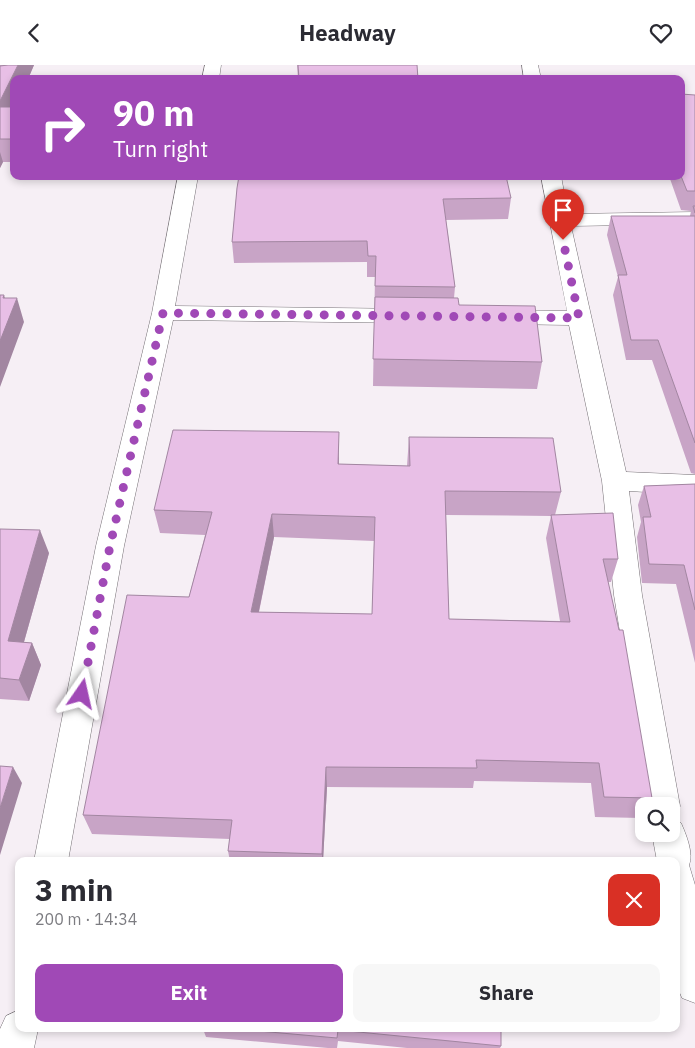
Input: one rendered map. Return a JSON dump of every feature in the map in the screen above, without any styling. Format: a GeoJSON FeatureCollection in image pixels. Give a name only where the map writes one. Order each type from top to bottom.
{"type":"FeatureCollection","features":[{"type":"Feature","properties":{"kind":"street"},"geometry":{"type":"LineString","coordinates":[[51,857],[110,546],[163,313],[187,180]]}},
{"type":"Feature","properties":{"kind":"street"},"geometry":{"type":"LineString","coordinates":[[552,180],[579,318],[615,481],[628,595],[662,797]]}},
{"type":"Feature","properties":{"kind":"street"},"geometry":{"type":"LineString","coordinates":[[560,220],[695,218]]}},
{"type":"Feature","properties":{"kind":"street"},"geometry":{"type":"LineString","coordinates":[[163,313],[430,316]]}},
{"type":"Feature","properties":{"kind":"street"},"geometry":{"type":"LineString","coordinates":[[480,317],[579,318]]}},
{"type":"Feature","properties":{"kind":"street"},"geometry":{"type":"LineString","coordinates":[[615,481],[695,485]]}},
{"type":"Feature","properties":{"kind":"street"},"geometry":{"type":"LineString","coordinates":[[670,842],[673,857]]}},
{"type":"Feature","properties":{"kind":"street"},"geometry":{"type":"LineString","coordinates":[[680,898],[695,985]]}},
{"type":"Feature","properties":{"kind":"street"},"geometry":{"type":"LineString","coordinates":[[15,1048],[18,1032]]}},
{"type":"Feature","properties":{"kind":"building"},"geometry":{"type":"Polygon","coordinates":[[[18,65],[13,75],[10,75],[10,81],[0,101],[0,66],[18,65]]]}},
{"type":"Feature","properties":{"kind":"building"},"geometry":{"type":"Polygon","coordinates":[[[298,65],[417,65],[418,75],[299,75],[298,65]]]}},
{"type":"Feature","properties":{"kind":"building"},"geometry":{"type":"Polygon","coordinates":[[[685,94],[695,95],[695,191],[687,191],[683,180],[685,180],[685,94]]]}},
{"type":"Feature","properties":{"kind":"building"},"geometry":{"type":"Polygon","coordinates":[[[0,107],[10,107],[10,139],[0,139],[0,107]]]}},
{"type":"Feature","properties":{"kind":"building"},"geometry":{"type":"Polygon","coordinates":[[[238,180],[507,180],[511,198],[443,199],[455,287],[375,286],[376,256],[368,256],[367,241],[232,242],[238,180]]]}},
{"type":"Feature","properties":{"kind":"building"},"geometry":{"type":"Polygon","coordinates":[[[611,216],[695,216],[695,443],[658,340],[631,340],[618,275],[627,275],[611,216]]]}},
{"type":"Feature","properties":{"kind":"building"},"geometry":{"type":"Polygon","coordinates":[[[0,295],[4,295],[3,298],[17,298],[0,341],[0,295]]]}},
{"type":"Feature","properties":{"kind":"building"},"geometry":{"type":"Polygon","coordinates":[[[375,297],[458,298],[459,305],[535,306],[542,362],[373,359],[375,297]]]}},
{"type":"Feature","properties":{"kind":"building"},"geometry":{"type":"Polygon","coordinates":[[[173,430],[339,432],[338,464],[410,466],[409,437],[553,438],[561,492],[445,491],[449,619],[570,622],[551,515],[613,513],[618,559],[603,559],[619,630],[623,630],[652,797],[604,797],[599,763],[476,760],[477,768],[326,767],[322,854],[228,851],[232,820],[83,815],[127,595],[189,597],[212,512],[154,510],[173,430]],[[272,514],[251,612],[372,614],[375,517],[272,514]]]}},
{"type":"Feature","properties":{"kind":"building"},"geometry":{"type":"Polygon","coordinates":[[[695,484],[695,610],[684,565],[649,564],[643,517],[651,517],[644,486],[695,484]]]}},
{"type":"Feature","properties":{"kind":"building"},"geometry":{"type":"Polygon","coordinates":[[[0,529],[40,530],[8,641],[32,643],[19,680],[0,678],[0,529]]]}},
{"type":"Feature","properties":{"kind":"building"},"geometry":{"type":"Polygon","coordinates":[[[0,766],[13,767],[0,808],[0,766]]]}},
{"type":"Feature","properties":{"kind":"building"},"geometry":{"type":"Polygon","coordinates":[[[270,1032],[338,1032],[337,1038],[270,1032]]]}},
{"type":"Feature","properties":{"kind":"building"},"geometry":{"type":"Polygon","coordinates":[[[358,1032],[501,1032],[501,1046],[358,1032]]]}},
{"type":"Feature","properties":{"kind":"route"},"geometry":{"type":"LineString","coordinates":[[82,694],[110,546],[163,313],[579,318],[563,240]]}}]}
